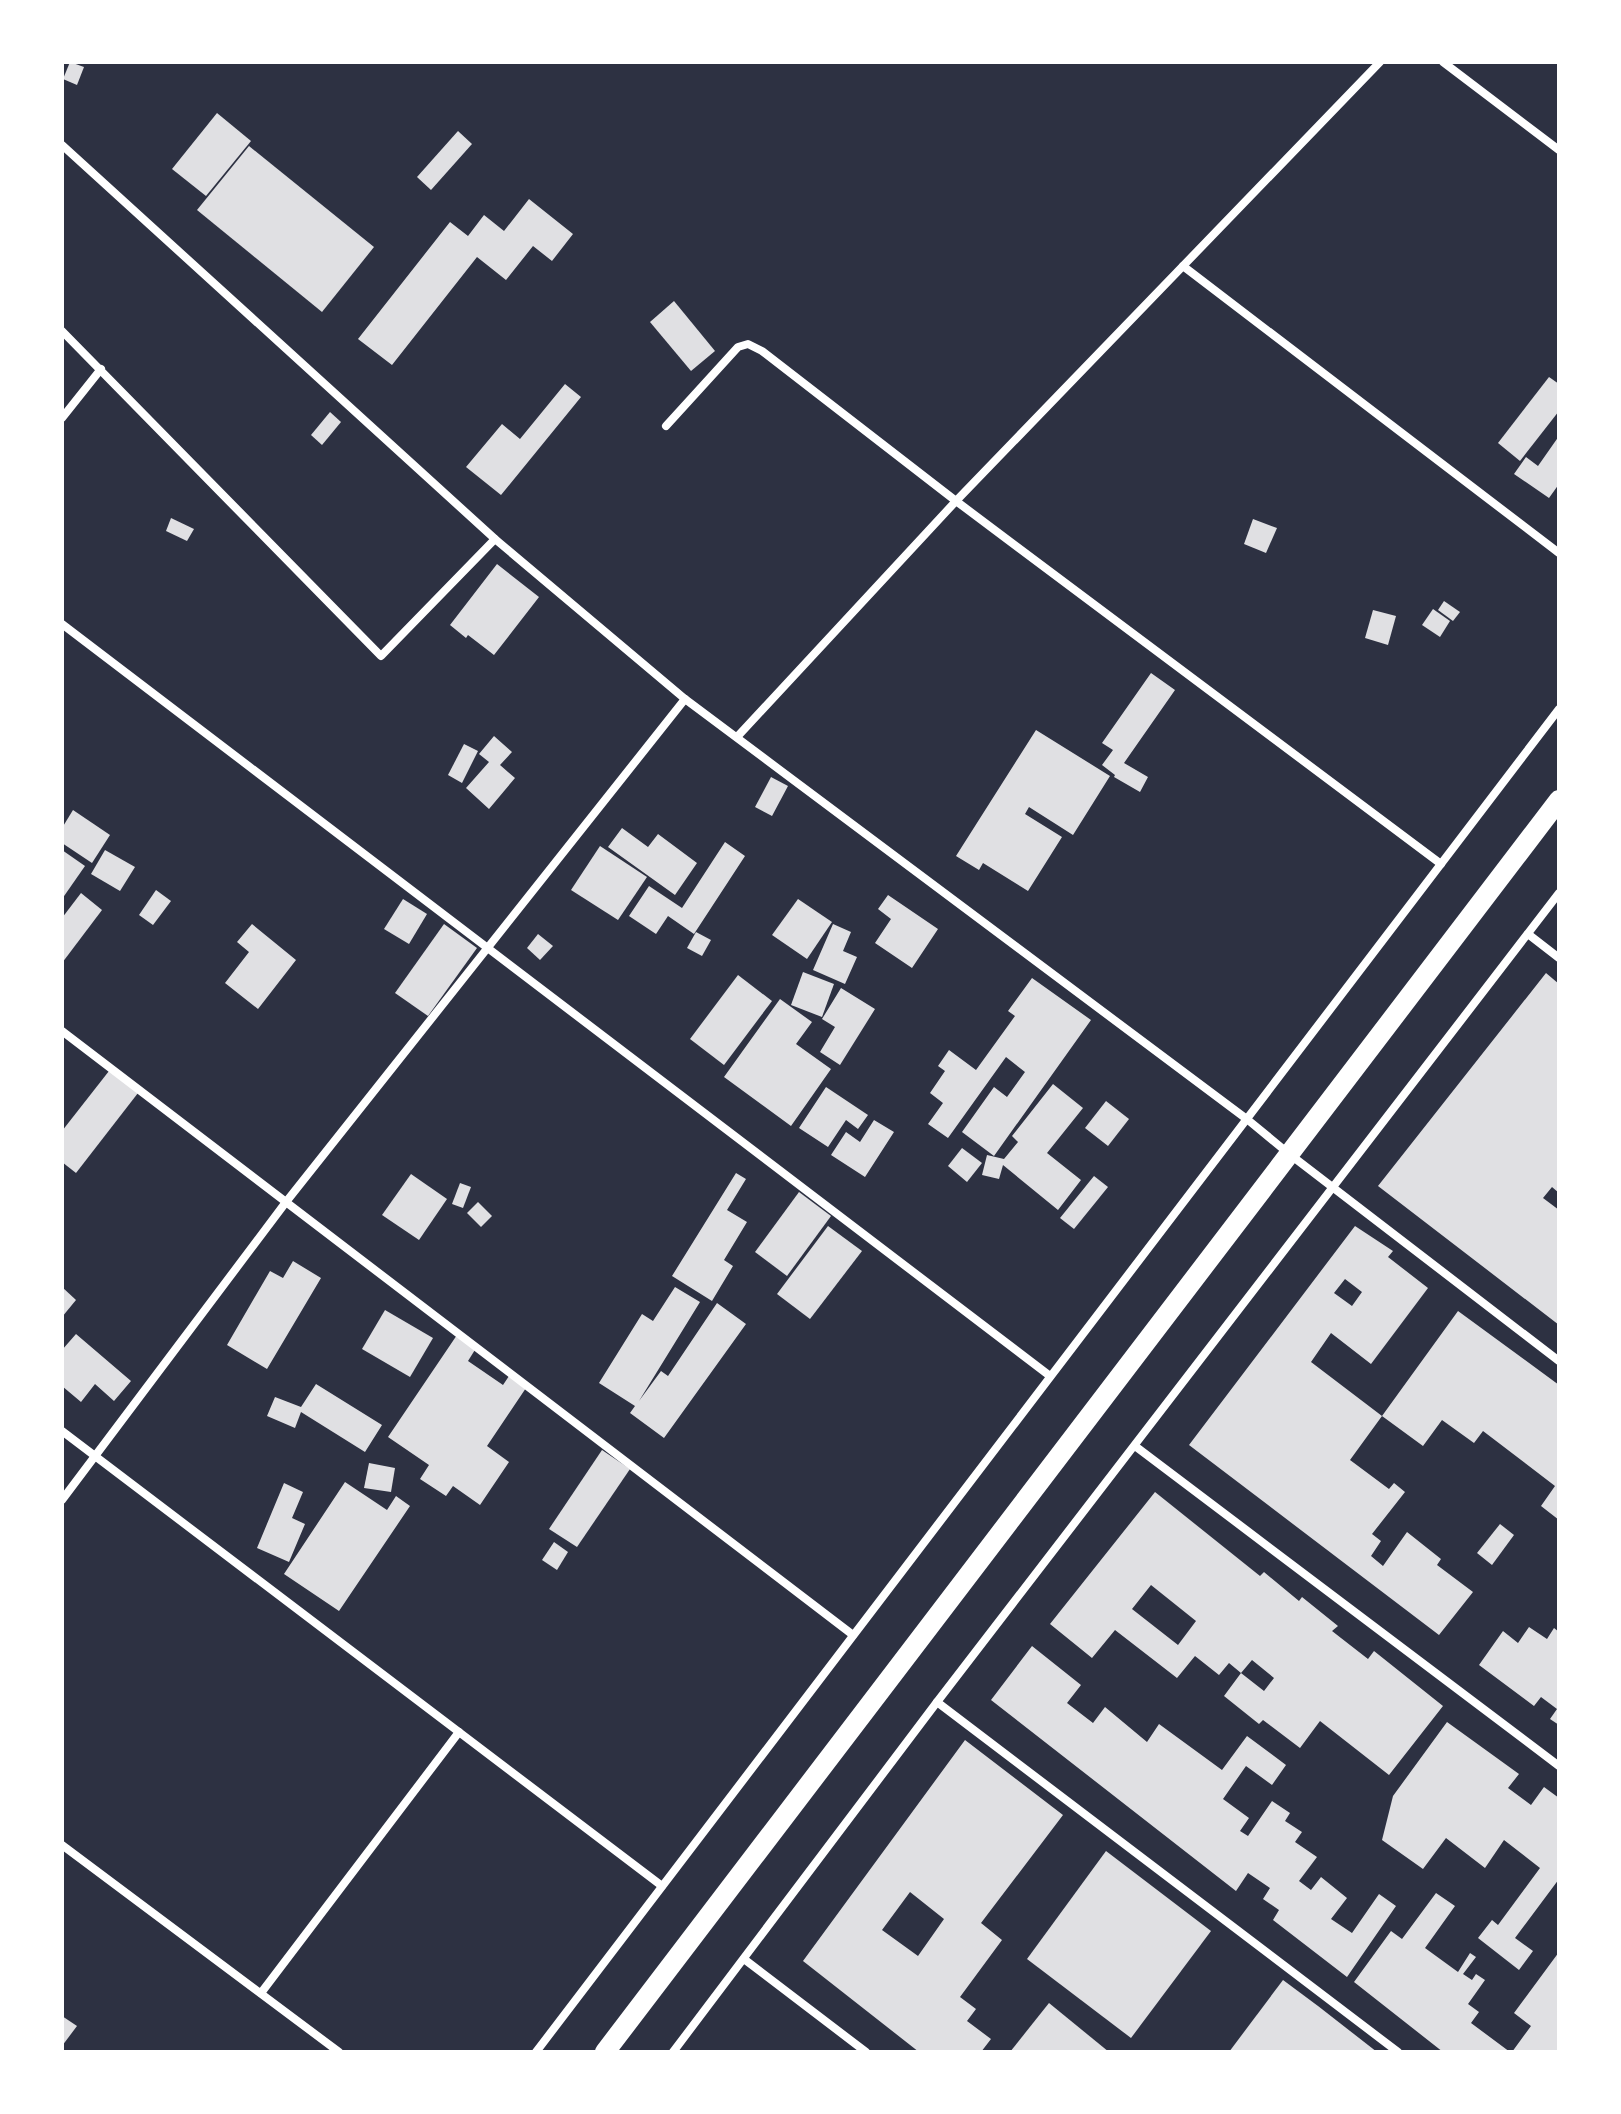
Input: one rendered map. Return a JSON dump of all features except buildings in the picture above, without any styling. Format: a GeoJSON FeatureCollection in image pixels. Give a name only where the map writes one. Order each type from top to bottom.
{"type":"FeatureCollection","features":[{"type":"Feature","properties":{"kind":"main road"},"geometry":{"type":"LineString","coordinates":[[605,2052],[1559,800]]}},
{"type":"Feature","properties":{"kind":"street"},"geometry":{"type":"LineString","coordinates":[[737,737],[956,501],[1380,62]]}},
{"type":"Feature","properties":{"kind":"street"},"geometry":{"type":"LineString","coordinates":[[1443,62],[1559,150]]}},
{"type":"Feature","properties":{"kind":"street"},"geometry":{"type":"LineString","coordinates":[[62,145],[495,539],[685,699],[1248,1120],[1559,1361]]}},
{"type":"Feature","properties":{"kind":"street"},"geometry":{"type":"LineString","coordinates":[[1183,266],[1559,553]]}},
{"type":"Feature","properties":{"kind":"street"},"geometry":{"type":"LineString","coordinates":[[62,331],[381,656],[495,539]]}},
{"type":"Feature","properties":{"kind":"street"},"geometry":{"type":"LineString","coordinates":[[666,426],[738,347],[748,344],[762,351],[956,501],[1441,864]]}},
{"type":"Feature","properties":{"kind":"street"},"geometry":{"type":"LineString","coordinates":[[62,418],[101,369]]}},
{"type":"Feature","properties":{"kind":"street"},"geometry":{"type":"LineString","coordinates":[[62,624],[1050,1376]]}},
{"type":"Feature","properties":{"kind":"street"},"geometry":{"type":"LineString","coordinates":[[62,1500],[286,1202],[685,699]]}},
{"type":"Feature","properties":{"kind":"street"},"geometry":{"type":"LineString","coordinates":[[536,2052],[1559,709]]}},
{"type":"Feature","properties":{"kind":"street"},"geometry":{"type":"LineString","coordinates":[[673,2052],[937,1702],[1559,893]]}},
{"type":"Feature","properties":{"kind":"street"},"geometry":{"type":"LineString","coordinates":[[1528,934],[1559,958]]}},
{"type":"Feature","properties":{"kind":"street"},"geometry":{"type":"LineString","coordinates":[[62,1031],[853,1635]]}},
{"type":"Feature","properties":{"kind":"street"},"geometry":{"type":"LineString","coordinates":[[62,1431],[662,1886]]}},
{"type":"Feature","properties":{"kind":"street"},"geometry":{"type":"LineString","coordinates":[[1135,1446],[1559,1766]]}},
{"type":"Feature","properties":{"kind":"street"},"geometry":{"type":"LineString","coordinates":[[937,1702],[1398,2052]]}},
{"type":"Feature","properties":{"kind":"street"},"geometry":{"type":"LineString","coordinates":[[261,1993],[459,1732]]}},
{"type":"Feature","properties":{"kind":"street"},"geometry":{"type":"LineString","coordinates":[[62,1845],[339,2052]]}},
{"type":"Feature","properties":{"kind":"street"},"geometry":{"type":"LineString","coordinates":[[744,1959],[866,2052]]}}]}
